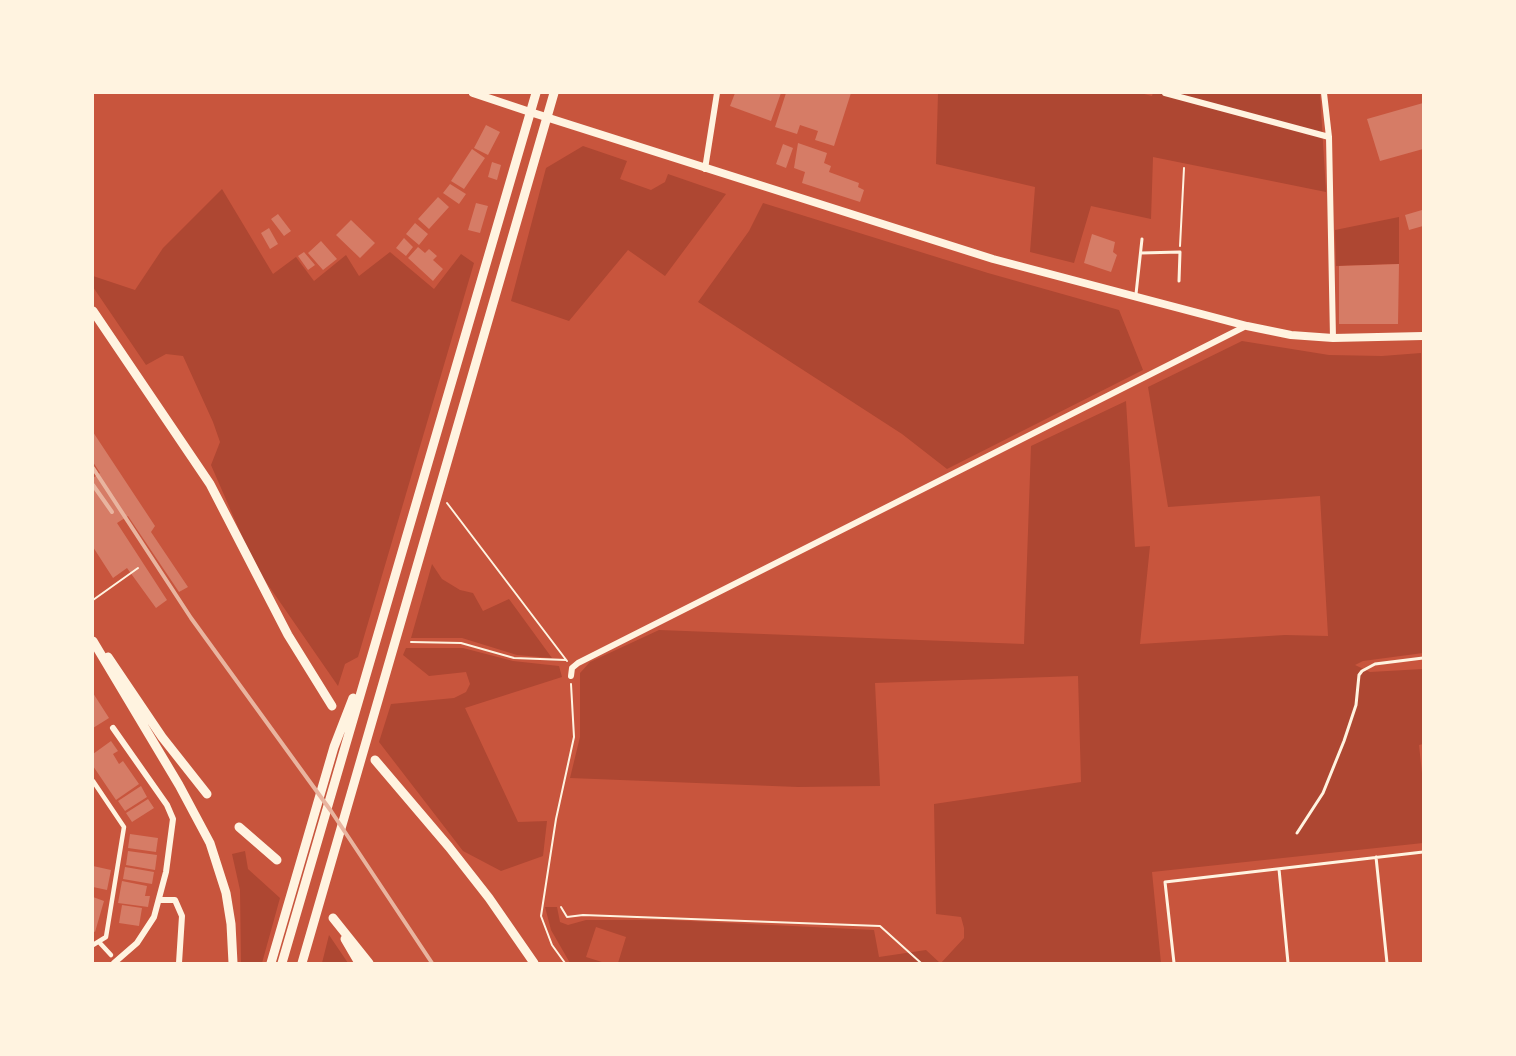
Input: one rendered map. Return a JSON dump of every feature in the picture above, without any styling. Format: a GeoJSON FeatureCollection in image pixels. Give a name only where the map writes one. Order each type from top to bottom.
{"type":"FeatureCollection","features":[{"type":"Feature","properties":{"kind":"highway"},"geometry":{"type":"LineString","coordinates":[[282,963],[356,698],[378,634],[536,93]]}},
{"type":"Feature","properties":{"kind":"highway"},"geometry":{"type":"LineString","coordinates":[[304,963],[305,952],[554,93]]}},
{"type":"Feature","properties":{"kind":"highway"},"geometry":{"type":"LineString","coordinates":[[93,311],[210,484],[288,635],[333,706]]}},
{"type":"Feature","properties":{"kind":"highway"},"geometry":{"type":"LineString","coordinates":[[93,635],[162,737],[207,794]]}},
{"type":"Feature","properties":{"kind":"highway"},"geometry":{"type":"LineString","coordinates":[[93,641],[179,785],[210,843],[226,893],[231,924],[233,963]]}},
{"type":"Feature","properties":{"kind":"highway"},"geometry":{"type":"LineString","coordinates":[[271,963],[334,747],[356,698]]}},
{"type":"Feature","properties":{"kind":"highway"},"geometry":{"type":"LineString","coordinates":[[375,760],[449,847],[534,963]]}},
{"type":"Feature","properties":{"kind":"highway"},"geometry":{"type":"LineString","coordinates":[[239,827],[277,860]]}},
{"type":"Feature","properties":{"kind":"highway"},"geometry":{"type":"LineString","coordinates":[[359,963],[333,918],[369,963]]}},
{"type":"Feature","properties":{"kind":"main road"},"geometry":{"type":"LineString","coordinates":[[530,112],[993,259],[1246,326],[1291,335],[1333,338],[1423,336]]}},
{"type":"Feature","properties":{"kind":"street"},"geometry":{"type":"LineString","coordinates":[[473,93],[530,112]]}},
{"type":"Feature","properties":{"kind":"street"},"geometry":{"type":"LineString","coordinates":[[705,169],[717,93]]}},
{"type":"Feature","properties":{"kind":"street"},"geometry":{"type":"LineString","coordinates":[[1165,93],[1329,137]]}},
{"type":"Feature","properties":{"kind":"street"},"geometry":{"type":"LineString","coordinates":[[1324,93],[1329,137],[1333,338]]}},
{"type":"Feature","properties":{"kind":"street"},"geometry":{"type":"LineString","coordinates":[[571,672],[1246,326]]}},
{"type":"Feature","properties":{"kind":"street"},"geometry":{"type":"LineString","coordinates":[[113,728],[171,814],[171,838],[160,900],[154,917],[143,937],[114,963]]}},
{"type":"Feature","properties":{"kind":"street"},"geometry":{"type":"LineString","coordinates":[[93,781],[124,827],[106,938],[93,945]]}},
{"type":"Feature","properties":{"kind":"street"},"geometry":{"type":"LineString","coordinates":[[160,900],[175,900],[182,916],[179,963]]}},
{"type":"Feature","properties":{"kind":"street"},"geometry":{"type":"LineString","coordinates":[[99,942],[111,955]]}},
{"type":"Feature","properties":{"kind":"lane"},"geometry":{"type":"LineString","coordinates":[[1136,297],[1142,239]]}},
{"type":"Feature","properties":{"kind":"lane"},"geometry":{"type":"LineString","coordinates":[[1141,253],[1180,252],[1179,281]]}},
{"type":"Feature","properties":{"kind":"lane"},"geometry":{"type":"LineString","coordinates":[[1297,833],[1323,793],[1344,741],[1356,705],[1359,675],[1367,666],[1423,658]]}},
{"type":"Feature","properties":{"kind":"lane"},"geometry":{"type":"LineString","coordinates":[[1174,963],[1166,882],[1423,852]]}},
{"type":"Feature","properties":{"kind":"lane"},"geometry":{"type":"LineString","coordinates":[[1376,857],[1388,963]]}},
{"type":"Feature","properties":{"kind":"lane"},"geometry":{"type":"LineString","coordinates":[[1278,868],[1288,963]]}},
{"type":"Feature","properties":{"kind":"path"},"geometry":{"type":"LineString","coordinates":[[1180,252],[1184,168]]}},
{"type":"Feature","properties":{"kind":"path"},"geometry":{"type":"LineString","coordinates":[[439,492],[566,660],[571,672],[574,736],[555,819],[541,916],[552,945],[565,963]]}},
{"type":"Feature","properties":{"kind":"path"},"geometry":{"type":"LineString","coordinates":[[93,600],[138,568]]}},
{"type":"Feature","properties":{"kind":"path"},"geometry":{"type":"LineString","coordinates":[[411,642],[461,643],[514,658],[566,660]]}},
{"type":"Feature","properties":{"kind":"path"},"geometry":{"type":"LineString","coordinates":[[561,907],[567,917],[583,915],[880,926],[921,963]]}},
{"type":"Feature","properties":{"kind":"shaded area"},"geometry":{"type":"Polygon","coordinates":[[[938,93],[1140,93],[1152,96],[1153,93],[1320,93],[1326,192],[1153,157],[1151,219],[1091,206],[1074,263],[1030,252],[1035,187],[936,164],[938,93]]]}},
{"type":"Feature","properties":{"kind":"shaded area"},"geometry":{"type":"Polygon","coordinates":[[[583,146],[627,161],[620,179],[651,190],[665,182],[668,174],[726,194],[665,276],[628,250],[569,321],[511,301],[546,168],[583,146]]]}},
{"type":"Feature","properties":{"kind":"shaded area"},"geometry":{"type":"Polygon","coordinates":[[[222,189],[273,274],[296,257],[314,281],[346,255],[359,276],[390,252],[434,289],[461,254],[474,263],[358,657],[345,664],[338,686],[264,579],[245,543],[211,465],[220,442],[183,356],[166,354],[146,365],[93,287],[93,276],[135,290],[163,248],[222,189]]]}},
{"type":"Feature","properties":{"kind":"shaded area"},"geometry":{"type":"Polygon","coordinates":[[[763,203],[988,273],[1119,310],[1143,370],[947,469],[902,434],[698,302],[749,231],[763,203]]]}},
{"type":"Feature","properties":{"kind":"shaded area"},"geometry":{"type":"Polygon","coordinates":[[[1399,217],[1399,264],[1336,266],[1335,230],[1399,217]]]}},
{"type":"Feature","properties":{"kind":"shaded area"},"geometry":{"type":"Polygon","coordinates":[[[1242,341],[1329,355],[1382,356],[1421,353],[1423,653],[1363,661],[1355,665],[1370,672],[1423,669],[1423,744],[1419,745],[1423,783],[1423,843],[1152,872],[1161,963],[941,963],[964,938],[964,928],[961,917],[936,914],[934,804],[1081,782],[1078,676],[875,683],[880,786],[798,787],[570,778],[580,737],[580,673],[590,662],[659,630],[1024,644],[1031,446],[1126,401],[1135,547],[1150,546],[1140,644],[1285,635],[1328,636],[1320,496],[1168,507],[1148,387],[1242,341]]]}},
{"type":"Feature","properties":{"kind":"shaded area"},"geometry":{"type":"Polygon","coordinates":[[[432,564],[442,579],[460,590],[473,593],[483,611],[509,599],[552,658],[517,655],[462,638],[411,638],[432,564]]]}},
{"type":"Feature","properties":{"kind":"shaded area"},"geometry":{"type":"Polygon","coordinates":[[[406,648],[463,648],[513,661],[559,666],[562,677],[465,708],[518,822],[547,821],[543,856],[501,871],[463,851],[379,742],[391,704],[454,698],[466,692],[470,684],[466,672],[429,676],[403,655],[406,648]]]}},
{"type":"Feature","properties":{"kind":"shaded area"},"geometry":{"type":"Polygon","coordinates":[[[245,851],[248,869],[280,898],[262,963],[241,963],[240,890],[232,854],[245,851]]]}},
{"type":"Feature","properties":{"kind":"shaded area"},"geometry":{"type":"Polygon","coordinates":[[[545,907],[557,907],[560,922],[568,925],[586,920],[668,920],[874,930],[879,957],[926,950],[940,963],[618,963],[626,937],[596,927],[586,957],[605,963],[570,963],[551,930],[545,907]]]}},
{"type":"Feature","properties":{"kind":"shaded area"},"geometry":{"type":"Polygon","coordinates":[[[329,935],[348,963],[322,963],[329,935]]]}},
{"type":"Feature","properties":{"kind":"building"},"geometry":{"type":"Polygon","coordinates":[[[735,93],[781,93],[771,121],[730,106],[735,93]]]}},
{"type":"Feature","properties":{"kind":"building"},"geometry":{"type":"Polygon","coordinates":[[[786,93],[851,93],[834,146],[815,140],[818,131],[800,125],[797,134],[775,127],[786,93]]]}},
{"type":"Feature","properties":{"kind":"building"},"geometry":{"type":"Polygon","coordinates":[[[1423,103],[1423,149],[1380,161],[1367,119],[1423,103]]]}},
{"type":"Feature","properties":{"kind":"building"},"geometry":{"type":"Polygon","coordinates":[[[486,125],[500,132],[488,155],[474,148],[486,125]]]}},
{"type":"Feature","properties":{"kind":"building"},"geometry":{"type":"Polygon","coordinates":[[[798,143],[827,153],[824,163],[831,166],[829,172],[859,183],[858,187],[864,190],[860,202],[802,183],[805,172],[794,168],[798,143]]]}},
{"type":"Feature","properties":{"kind":"building"},"geometry":{"type":"Polygon","coordinates":[[[783,144],[793,148],[786,168],[776,164],[783,144]]]}},
{"type":"Feature","properties":{"kind":"building"},"geometry":{"type":"Polygon","coordinates":[[[472,149],[485,158],[464,189],[451,181],[472,149]]]}},
{"type":"Feature","properties":{"kind":"building"},"geometry":{"type":"Polygon","coordinates":[[[492,162],[501,165],[497,180],[488,177],[492,162]]]}},
{"type":"Feature","properties":{"kind":"building"},"geometry":{"type":"Polygon","coordinates":[[[450,184],[466,194],[459,204],[443,193],[450,184]]]}},
{"type":"Feature","properties":{"kind":"building"},"geometry":{"type":"Polygon","coordinates":[[[438,197],[449,207],[429,229],[418,219],[438,197]]]}},
{"type":"Feature","properties":{"kind":"building"},"geometry":{"type":"Polygon","coordinates":[[[476,203],[488,206],[480,233],[468,230],[476,203]]]}},
{"type":"Feature","properties":{"kind":"building"},"geometry":{"type":"Polygon","coordinates":[[[1422,210],[1423,226],[1409,230],[1405,215],[1422,210]]]}},
{"type":"Feature","properties":{"kind":"building"},"geometry":{"type":"Polygon","coordinates":[[[278,214],[291,231],[284,236],[271,219],[278,214]]]}},
{"type":"Feature","properties":{"kind":"building"},"geometry":{"type":"Polygon","coordinates":[[[351,220],[375,243],[360,258],[336,235],[351,220]]]}},
{"type":"Feature","properties":{"kind":"building"},"geometry":{"type":"Polygon","coordinates":[[[415,223],[428,234],[419,245],[406,234],[415,223]]]}},
{"type":"Feature","properties":{"kind":"building"},"geometry":{"type":"Polygon","coordinates":[[[269,228],[278,244],[270,249],[261,233],[269,228]]]}},
{"type":"Feature","properties":{"kind":"building"},"geometry":{"type":"Polygon","coordinates":[[[1092,234],[1115,242],[1113,252],[1117,255],[1111,272],[1084,263],[1092,234]]]}},
{"type":"Feature","properties":{"kind":"building"},"geometry":{"type":"Polygon","coordinates":[[[404,238],[413,247],[406,256],[396,248],[404,238]]]}},
{"type":"Feature","properties":{"kind":"building"},"geometry":{"type":"Polygon","coordinates":[[[321,241],[337,259],[323,270],[308,253],[321,241]]]}},
{"type":"Feature","properties":{"kind":"building"},"geometry":{"type":"Polygon","coordinates":[[[418,247],[425,253],[429,249],[437,256],[433,260],[443,269],[433,281],[408,258],[418,247]]]}},
{"type":"Feature","properties":{"kind":"building"},"geometry":{"type":"Polygon","coordinates":[[[304,252],[315,265],[308,270],[298,256],[304,252]]]}},
{"type":"Feature","properties":{"kind":"building"},"geometry":{"type":"Polygon","coordinates":[[[1399,264],[1398,324],[1339,324],[1339,266],[1399,264]]]}},
{"type":"Feature","properties":{"kind":"building"},"geometry":{"type":"Polygon","coordinates":[[[93,432],[155,526],[151,532],[188,587],[179,592],[128,516],[117,523],[167,600],[156,608],[127,568],[113,578],[93,547],[93,478],[100,473],[93,462],[93,432]]]}},
{"type":"Feature","properties":{"kind":"building"},"geometry":{"type":"Polygon","coordinates":[[[93,693],[109,718],[93,728],[93,693]]]}},
{"type":"Feature","properties":{"kind":"building"},"geometry":{"type":"Polygon","coordinates":[[[111,741],[118,751],[113,754],[119,764],[123,761],[139,784],[116,800],[93,766],[93,754],[111,741]]]}},
{"type":"Feature","properties":{"kind":"building"},"geometry":{"type":"Polygon","coordinates":[[[141,786],[147,797],[125,811],[118,801],[141,786]]]}},
{"type":"Feature","properties":{"kind":"building"},"geometry":{"type":"Polygon","coordinates":[[[148,799],[154,808],[132,822],[126,813],[148,799]]]}},
{"type":"Feature","properties":{"kind":"building"},"geometry":{"type":"Polygon","coordinates":[[[130,834],[158,838],[156,852],[128,848],[130,834]]]}},
{"type":"Feature","properties":{"kind":"building"},"geometry":{"type":"Polygon","coordinates":[[[128,851],[157,855],[155,870],[126,865],[128,851]]]}},
{"type":"Feature","properties":{"kind":"building"},"geometry":{"type":"Polygon","coordinates":[[[93,866],[111,870],[107,890],[93,887],[93,866]]]}},
{"type":"Feature","properties":{"kind":"building"},"geometry":{"type":"Polygon","coordinates":[[[125,867],[154,872],[152,884],[123,879],[125,867]]]}},
{"type":"Feature","properties":{"kind":"building"},"geometry":{"type":"Polygon","coordinates":[[[122,881],[147,886],[145,896],[150,896],[148,907],[118,903],[122,881]]]}},
{"type":"Feature","properties":{"kind":"building"},"geometry":{"type":"Polygon","coordinates":[[[93,897],[104,901],[95,932],[93,931],[93,897]]]}},
{"type":"Feature","properties":{"kind":"building"},"geometry":{"type":"Polygon","coordinates":[[[122,905],[142,908],[139,926],[119,923],[122,905]]]}},
{"type":"Feature","properties":{"kind":"railway"},"geometry":{"type":"LineString","coordinates":[[93,468],[191,618],[331,811],[432,963]]}},
{"type":"Feature","properties":{"kind":"railway"},"geometry":{"type":"LineString","coordinates":[[93,485],[112,512]]}}]}
